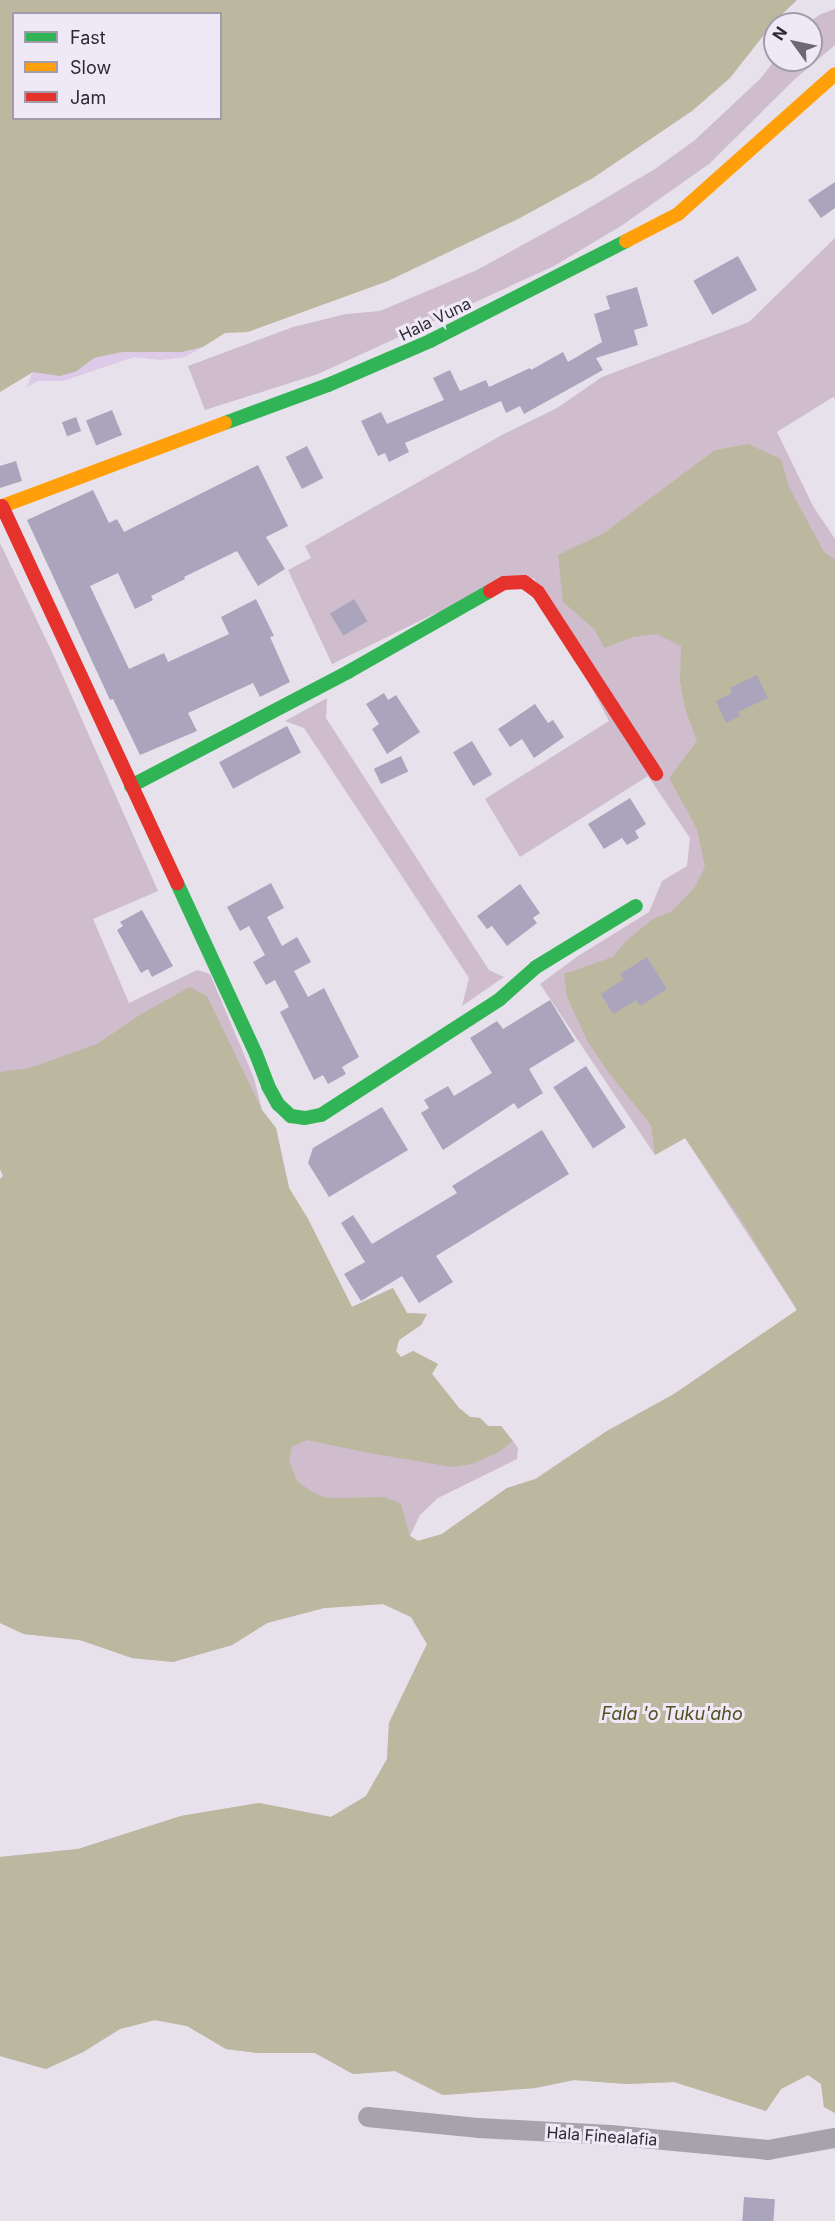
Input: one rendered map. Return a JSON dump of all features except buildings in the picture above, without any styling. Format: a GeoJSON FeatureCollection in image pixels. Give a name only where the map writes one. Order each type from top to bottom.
{"type":"FeatureCollection","features":[{"type":"Feature","properties":{"kind":"street","name":"Hala Vuna"},"geometry":{"type":"LineString","coordinates":[[1,507],[328,385],[420,345],[678,214],[835,74]]}},
{"type":"Feature","properties":{"kind":"street"},"geometry":{"type":"LineString","coordinates":[[1,507],[256,1054],[268,1086],[278,1104],[291,1116],[304,1119],[321,1115],[500,999],[536,967],[636,906]]}},
{"type":"Feature","properties":{"kind":"street"},"geometry":{"type":"LineString","coordinates":[[131,786],[348,672],[504,583],[524,582],[537,592],[550,610],[656,774]]}},
{"type":"Feature","properties":{"kind":"street","name":"Hala Finealafia"},"geometry":{"type":"LineString","coordinates":[[368,2117],[479,2128],[610,2135],[768,2150],[835,2138]]}},
{"type":"Feature","properties":{"kind":"shaded area"},"geometry":{"type":"Polygon","coordinates":[[[835,9],[835,45],[823,55],[823,13],[835,9]]]}},
{"type":"Feature","properties":{"kind":"shaded area"},"geometry":{"type":"Polygon","coordinates":[[[766,72],[803,72],[709,164],[621,226],[554,266],[318,374],[205,410],[188,366],[293,327],[346,314],[380,311],[477,270],[655,169],[695,140],[766,72]]]}},
{"type":"Feature","properties":{"kind":"shaded area"},"geometry":{"type":"Polygon","coordinates":[[[835,238],[835,399],[833,397],[777,432],[813,506],[835,539],[835,1357],[755,1877],[835,2113],[824,2107],[821,2084],[808,2075],[781,2089],[766,2111],[674,2082],[627,2084],[574,2080],[535,2088],[443,2095],[395,2071],[353,2074],[315,2053],[259,2053],[226,2049],[187,2026],[155,2020],[120,2029],[83,2052],[46,2069],[0,2056],[0,1857],[78,1849],[181,1816],[259,1803],[331,1817],[366,1796],[387,1759],[389,1723],[427,1644],[411,1617],[383,1604],[324,1608],[267,1623],[232,1645],[173,1662],[132,1658],[80,1640],[24,1634],[0,1623],[0,1179],[3,1176],[0,1169],[0,543],[53,654],[158,891],[93,919],[129,1003],[197,970],[210,974],[254,1078],[262,1110],[276,1128],[289,1188],[308,1219],[352,1307],[393,1288],[407,1313],[427,1314],[421,1325],[399,1340],[396,1351],[401,1357],[413,1351],[438,1364],[432,1374],[459,1408],[470,1417],[480,1418],[488,1426],[501,1426],[518,1448],[517,1459],[438,1498],[420,1515],[410,1536],[418,1541],[442,1534],[507,1488],[535,1479],[607,1431],[674,1394],[797,1310],[685,1138],[655,1155],[540,984],[578,956],[649,912],[662,881],[687,866],[690,838],[648,776],[520,857],[485,799],[609,721],[534,578],[432,615],[332,664],[288,570],[311,558],[305,546],[502,435],[557,408],[602,377],[749,322],[835,238]]]}},
{"type":"Feature","properties":{"kind":"shaded area"},"geometry":{"type":"Polygon","coordinates":[[[327,698],[326,718],[489,970],[504,977],[462,1006],[469,978],[304,728],[285,721],[327,698]]]}},
{"type":"Feature","properties":{"kind":"sand"},"geometry":{"type":"Polygon","coordinates":[[[203,347],[185,357],[161,360],[134,357],[63,381],[38,381],[27,387],[33,371],[77,371],[94,358],[122,352],[182,352],[203,347]]]}},
{"type":"Feature","properties":{"kind":"water"},"geometry":{"type":"Polygon","coordinates":[[[0,0],[797,0],[784,12],[763,12],[763,36],[730,78],[692,111],[593,178],[520,218],[388,281],[248,332],[225,333],[203,347],[182,352],[122,352],[94,358],[77,371],[60,376],[33,372],[0,392],[0,0]]]}},
{"type":"Feature","properties":{"kind":"water","name":"Fala 'o Tuku'aho"},"geometry":{"type":"Polygon","coordinates":[[[748,444],[781,459],[789,487],[824,552],[835,560],[835,2113],[824,2107],[821,2084],[808,2075],[781,2089],[766,2111],[674,2082],[627,2084],[574,2080],[535,2088],[443,2095],[395,2071],[353,2074],[315,2053],[259,2053],[226,2049],[187,2026],[155,2020],[120,2029],[83,2052],[46,2069],[0,2056],[0,1857],[78,1849],[181,1816],[259,1803],[331,1817],[366,1796],[387,1759],[389,1723],[427,1644],[411,1617],[383,1604],[324,1608],[267,1623],[232,1645],[173,1662],[132,1658],[80,1640],[24,1634],[0,1623],[0,1179],[3,1176],[0,1169],[0,1072],[30,1068],[97,1044],[141,1014],[190,987],[207,996],[262,1110],[276,1128],[289,1188],[308,1219],[352,1307],[393,1288],[407,1313],[427,1314],[421,1325],[399,1340],[396,1351],[401,1357],[413,1351],[438,1364],[432,1374],[459,1408],[470,1417],[480,1418],[488,1426],[501,1426],[513,1441],[499,1452],[472,1464],[452,1467],[307,1440],[292,1447],[289,1461],[297,1481],[312,1492],[326,1498],[385,1497],[401,1504],[410,1536],[418,1541],[442,1534],[507,1488],[536,1479],[607,1431],[674,1394],[797,1310],[743,1223],[685,1138],[655,1155],[651,1125],[609,1073],[588,1042],[567,997],[564,974],[613,957],[626,941],[653,919],[672,911],[695,887],[705,867],[697,829],[669,778],[697,741],[685,709],[680,682],[681,646],[657,634],[633,637],[604,648],[595,630],[563,602],[558,555],[604,533],[715,450],[748,444]]]}},
{"type":"Feature","properties":{"kind":"traffic: fast"},"geometry":{"type":"LineString","coordinates":[[225,423],[328,385],[430,341],[626,241]]}},
{"type":"Feature","properties":{"kind":"traffic: fast"},"geometry":{"type":"LineString","coordinates":[[131,786],[348,672],[490,591]]}},
{"type":"Feature","properties":{"kind":"traffic: fast"},"geometry":{"type":"LineString","coordinates":[[177,883],[256,1054],[268,1086],[278,1104],[291,1116],[305,1118],[321,1115],[500,999],[536,967],[636,906]]}},
{"type":"Feature","properties":{"kind":"traffic: slow"},"geometry":{"type":"LineString","coordinates":[[626,241],[678,214],[835,74]]}},
{"type":"Feature","properties":{"kind":"traffic: slow"},"geometry":{"type":"LineString","coordinates":[[0,507],[225,423]]}},
{"type":"Feature","properties":{"kind":"traffic: jam"},"geometry":{"type":"LineString","coordinates":[[2,506],[177,883]]}},
{"type":"Feature","properties":{"kind":"traffic: jam"},"geometry":{"type":"LineString","coordinates":[[490,591],[504,583],[524,582],[538,592],[656,774]]}}]}
